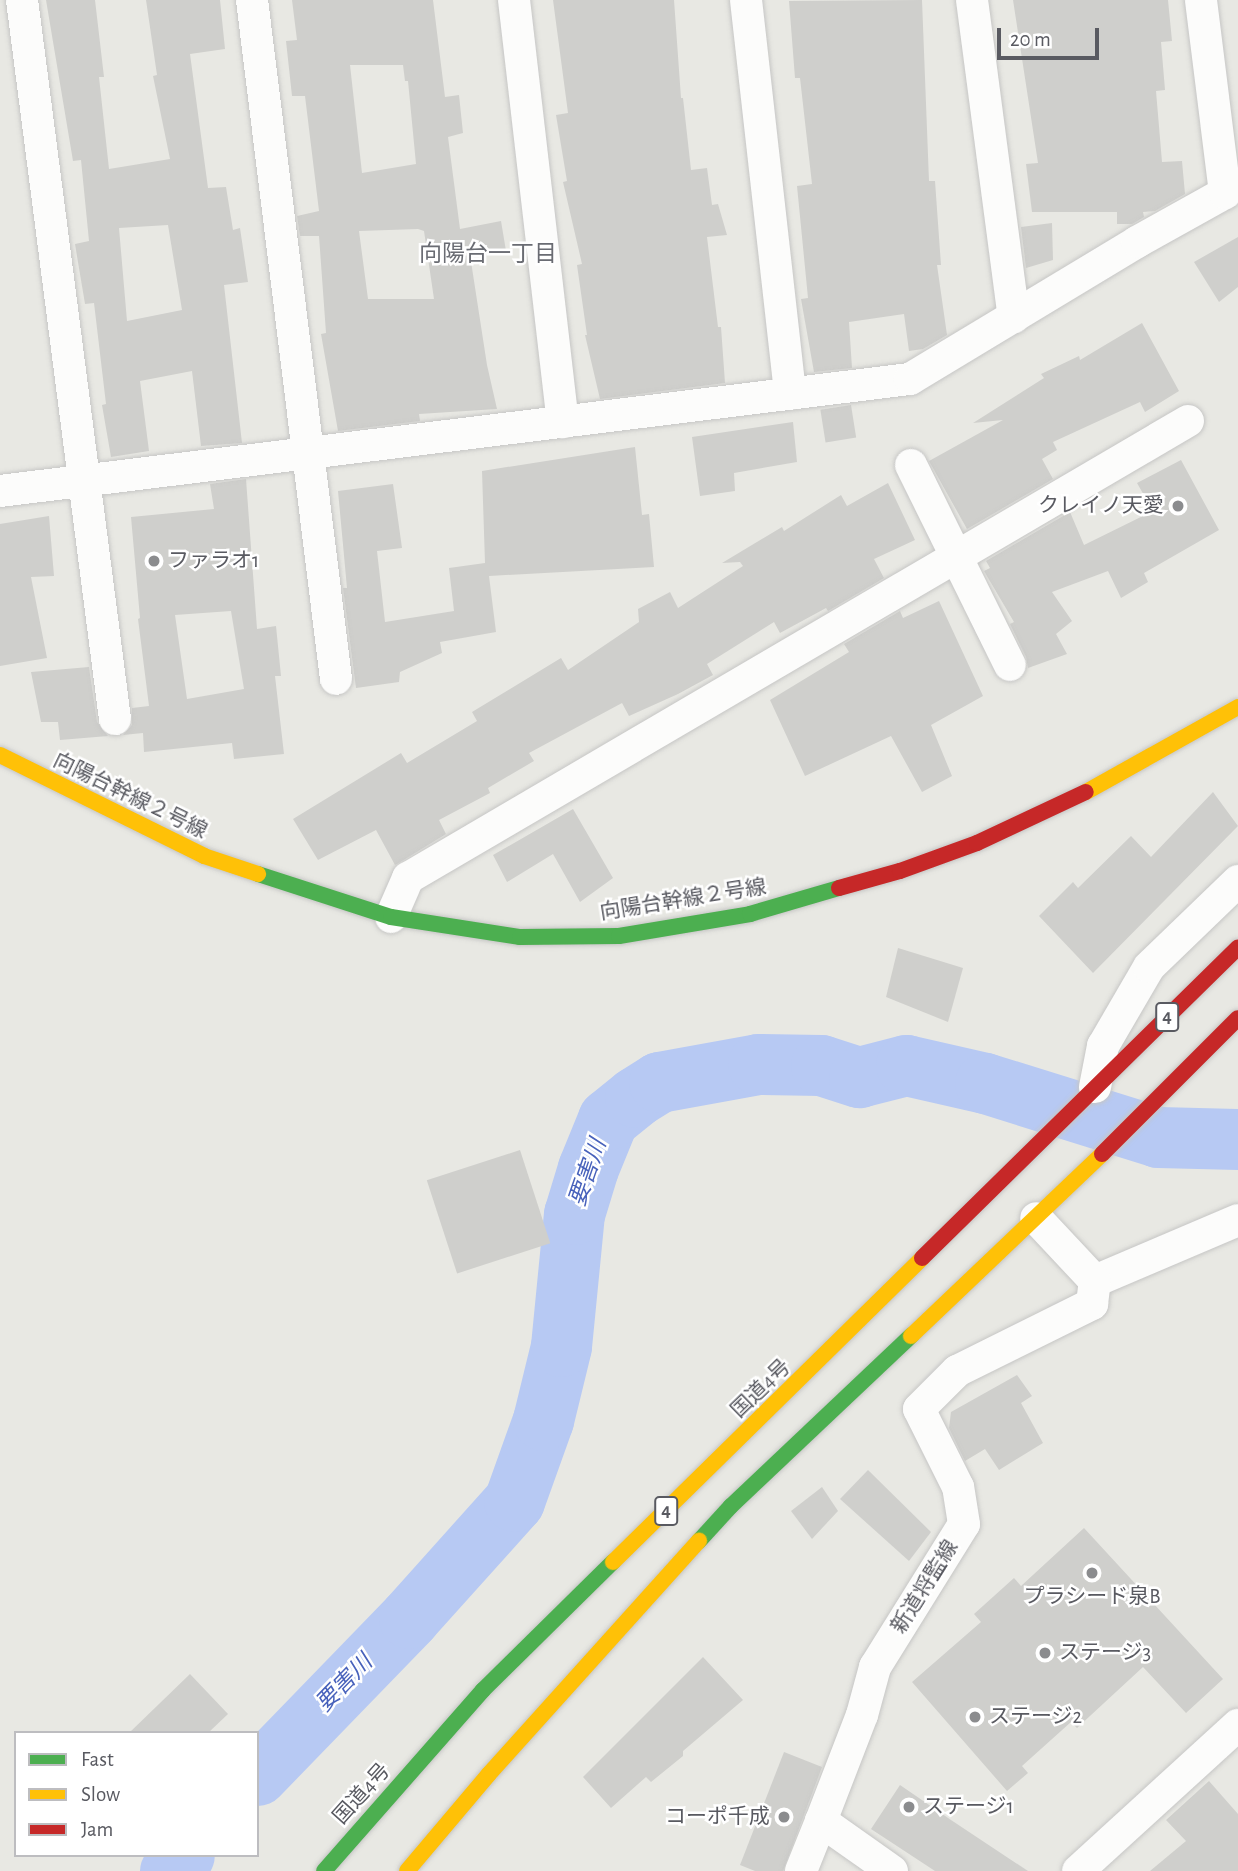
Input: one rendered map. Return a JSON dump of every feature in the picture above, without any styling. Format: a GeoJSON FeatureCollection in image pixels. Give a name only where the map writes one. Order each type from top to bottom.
{"type":"FeatureCollection","features":[{"type":"Feature","properties":{"kind":"main road","name":"向陽台幹線２号線"},"geometry":{"type":"LineString","coordinates":[[0,755],[204,856],[391,917],[520,937],[620,936],[750,914],[900,871],[977,844],[1059,807],[1238,706]]}},
{"type":"Feature","properties":{"kind":"main road","name":"国道4号"},"geometry":{"type":"LineString","coordinates":[[324,1871],[483,1690],[1022,1163],[1095,1087],[1238,947]]}},
{"type":"Feature","properties":{"kind":"main road","name":"4"},"geometry":{"type":"LineString","coordinates":[[407,1871],[489,1774],[731,1506],[1076,1180],[1238,1018]]}},
{"type":"Feature","properties":{"kind":"street"},"geometry":{"type":"LineString","coordinates":[[22,0],[115,719]]}},
{"type":"Feature","properties":{"kind":"street"},"geometry":{"type":"LineString","coordinates":[[252,0],[336,678]]}},
{"type":"Feature","properties":{"kind":"street"},"geometry":{"type":"LineString","coordinates":[[514,0],[563,422]]}},
{"type":"Feature","properties":{"kind":"street"},"geometry":{"type":"LineString","coordinates":[[746,0],[790,394]]}},
{"type":"Feature","properties":{"kind":"street"},"geometry":{"type":"LineString","coordinates":[[972,0],[1014,317]]}},
{"type":"Feature","properties":{"kind":"street"},"geometry":{"type":"LineString","coordinates":[[0,491],[910,379],[1225,193],[1201,0]]}},
{"type":"Feature","properties":{"kind":"street"},"geometry":{"type":"LineString","coordinates":[[391,917],[408,878],[1188,421]]}},
{"type":"Feature","properties":{"kind":"street"},"geometry":{"type":"LineString","coordinates":[[911,465],[1010,665]]}},
{"type":"Feature","properties":{"kind":"street"},"geometry":{"type":"LineString","coordinates":[[1095,1087],[1103,1046],[1149,967],[1238,881]]}},
{"type":"Feature","properties":{"kind":"street"},"geometry":{"type":"LineString","coordinates":[[1036,1218],[1095,1281],[1238,1220]]}},
{"type":"Feature","properties":{"kind":"street","name":"新道将監線"},"geometry":{"type":"LineString","coordinates":[[821,1821],[862,1714],[875,1667],[964,1524],[958,1488],[919,1409],[957,1371],[1092,1304],[1095,1281]]}},
{"type":"Feature","properties":{"kind":"street"},"geometry":{"type":"LineString","coordinates":[[1078,1871],[1238,1725]]}},
{"type":"Feature","properties":{"kind":"street"},"geometry":{"type":"LineString","coordinates":[[801,1871],[821,1821],[892,1871]]}},
{"type":"Feature","properties":{"kind":"building"},"geometry":{"type":"Polygon","coordinates":[[[46,0],[95,0],[104,77],[99,77],[109,169],[170,159],[153,76],[157,75],[146,0],[220,0],[225,49],[190,54],[208,188],[226,187],[233,230],[240,228],[248,282],[224,285],[242,443],[201,446],[192,371],[140,381],[149,451],[111,457],[102,405],[106,404],[94,303],[85,304],[75,244],[89,241],[81,160],[73,161],[46,0]],[[168,225],[119,228],[127,321],[182,310],[168,225]]]}},
{"type":"Feature","properties":{"kind":"building"},"geometry":{"type":"Polygon","coordinates":[[[292,0],[433,0],[445,97],[459,95],[463,133],[448,137],[460,229],[501,221],[506,251],[470,255],[487,365],[497,409],[419,414],[420,421],[338,431],[321,334],[326,333],[319,236],[300,236],[297,216],[319,211],[305,96],[292,96],[286,41],[297,40],[292,0]],[[350,65],[362,173],[416,164],[408,81],[405,81],[403,65],[350,65]],[[359,231],[368,299],[434,299],[424,231],[359,231]]]}},
{"type":"Feature","properties":{"kind":"building"},"geometry":{"type":"Polygon","coordinates":[[[553,0],[674,0],[681,98],[691,170],[707,168],[712,205],[718,204],[727,235],[707,237],[718,327],[721,327],[725,383],[600,399],[585,335],[577,265],[582,264],[563,182],[567,181],[556,115],[568,113],[553,0]]]}},
{"type":"Feature","properties":{"kind":"building"},"geometry":{"type":"Polygon","coordinates":[[[922,0],[929,181],[935,181],[941,265],[937,265],[947,335],[923,349],[909,351],[904,314],[849,322],[852,368],[814,372],[801,299],[808,298],[797,186],[812,184],[800,78],[795,78],[789,1],[922,0]]]}},
{"type":"Feature","properties":{"kind":"building"},"geometry":{"type":"Polygon","coordinates":[[[1013,0],[1168,0],[1172,41],[1161,42],[1165,90],[1156,91],[1162,162],[1182,161],[1185,194],[1155,211],[1143,212],[1144,217],[1132,224],[1117,224],[1117,212],[1032,212],[1026,164],[1038,163],[1013,0]]]}},
{"type":"Feature","properties":{"kind":"building"},"geometry":{"type":"Polygon","coordinates":[[[1052,223],[1053,260],[1026,268],[1021,227],[1052,223]]]}},
{"type":"Feature","properties":{"kind":"building"},"geometry":{"type":"Polygon","coordinates":[[[1238,237],[1238,287],[1219,302],[1194,262],[1238,237]]]}},
{"type":"Feature","properties":{"kind":"building"},"geometry":{"type":"Polygon","coordinates":[[[1142,323],[1179,391],[1145,412],[1140,402],[1053,442],[1057,450],[1042,459],[1053,479],[967,529],[929,461],[1003,420],[973,423],[1044,378],[1041,374],[1079,356],[1080,360],[1142,323]]]}},
{"type":"Feature","properties":{"kind":"building"},"geometry":{"type":"Polygon","coordinates":[[[851,405],[856,438],[826,442],[820,410],[851,405]]]}},
{"type":"Feature","properties":{"kind":"building"},"geometry":{"type":"Polygon","coordinates":[[[793,422],[797,462],[734,473],[735,491],[700,496],[692,437],[793,422]]]}},
{"type":"Feature","properties":{"kind":"building"},"geometry":{"type":"Polygon","coordinates":[[[635,447],[642,515],[649,514],[654,567],[489,576],[496,632],[440,642],[442,653],[400,672],[399,682],[356,688],[343,588],[347,588],[338,491],[393,484],[402,548],[377,551],[385,622],[454,611],[449,568],[485,563],[482,471],[635,447]]]}},
{"type":"Feature","properties":{"kind":"building"},"geometry":{"type":"Polygon","coordinates":[[[1181,460],[1219,530],[1144,573],[1148,582],[1121,598],[1108,571],[1052,592],[1072,621],[1056,634],[1067,654],[1028,668],[1026,657],[1010,624],[1014,622],[984,571],[990,568],[986,561],[1070,512],[1084,545],[1153,511],[1137,483],[1181,460]]]}},
{"type":"Feature","properties":{"kind":"building"},"geometry":{"type":"Polygon","coordinates":[[[246,479],[257,629],[276,626],[281,676],[275,676],[284,754],[234,759],[232,743],[144,752],[143,733],[123,735],[132,725],[132,708],[149,706],[138,619],[131,517],[214,509],[210,484],[246,479]],[[231,611],[175,615],[187,699],[244,689],[231,611]]]}},
{"type":"Feature","properties":{"kind":"building"},"geometry":{"type":"Polygon","coordinates":[[[888,483],[915,540],[874,559],[884,578],[828,611],[826,608],[780,633],[774,622],[707,664],[713,675],[678,694],[629,716],[622,703],[529,753],[534,761],[488,788],[490,793],[439,820],[446,834],[395,865],[376,830],[318,860],[293,819],[401,753],[407,763],[477,721],[472,712],[561,658],[568,670],[639,622],[638,609],[670,592],[678,608],[743,566],[740,562],[722,563],[782,527],[784,531],[841,495],[847,506],[888,483]]]}},
{"type":"Feature","properties":{"kind":"building"},"geometry":{"type":"Polygon","coordinates":[[[49,516],[54,576],[31,577],[47,658],[0,666],[0,524],[49,516]]]}},
{"type":"Feature","properties":{"kind":"building"},"geometry":{"type":"Polygon","coordinates":[[[939,601],[983,696],[931,725],[952,776],[922,792],[891,736],[805,776],[770,700],[849,652],[844,644],[900,611],[903,618],[939,601]]]}},
{"type":"Feature","properties":{"kind":"building"},"geometry":{"type":"Polygon","coordinates":[[[89,667],[97,722],[108,736],[60,740],[58,722],[41,722],[31,672],[89,667]]]}},
{"type":"Feature","properties":{"kind":"building"},"geometry":{"type":"Polygon","coordinates":[[[1213,792],[1238,826],[1093,973],[1039,916],[1073,882],[1078,888],[1131,836],[1151,857],[1213,792]]]}},
{"type":"Feature","properties":{"kind":"building"},"geometry":{"type":"Polygon","coordinates":[[[573,809],[613,878],[580,902],[553,854],[507,882],[493,855],[573,809]]]}},
{"type":"Feature","properties":{"kind":"building"},"geometry":{"type":"Polygon","coordinates":[[[898,948],[963,968],[948,1022],[886,997],[898,948]]]}},
{"type":"Feature","properties":{"kind":"building"},"geometry":{"type":"Polygon","coordinates":[[[520,1150],[550,1243],[457,1273],[427,1180],[520,1150]]]}},
{"type":"Feature","properties":{"kind":"building"},"geometry":{"type":"Polygon","coordinates":[[[1017,1375],[1032,1396],[1021,1403],[1043,1443],[999,1470],[985,1449],[965,1461],[949,1428],[951,1412],[1017,1375]]]}},
{"type":"Feature","properties":{"kind":"building"},"geometry":{"type":"Polygon","coordinates":[[[868,1470],[931,1532],[909,1561],[840,1499],[868,1470]]]}},
{"type":"Feature","properties":{"kind":"building"},"geometry":{"type":"Polygon","coordinates":[[[822,1487],[838,1511],[812,1539],[791,1511],[822,1487]]]}},
{"type":"Feature","properties":{"kind":"building"},"geometry":{"type":"Polygon","coordinates":[[[1084,1528],[1223,1679],[1186,1713],[1143,1667],[1077,1728],[1071,1722],[1022,1766],[1028,1773],[1007,1791],[912,1682],[981,1622],[974,1614],[1014,1578],[1021,1586],[1084,1528]]]}},
{"type":"Feature","properties":{"kind":"building"},"geometry":{"type":"Polygon","coordinates":[[[703,1657],[743,1700],[683,1751],[683,1756],[651,1782],[646,1777],[611,1808],[583,1777],[703,1657]]]}},
{"type":"Feature","properties":{"kind":"building"},"geometry":{"type":"Polygon","coordinates":[[[190,1674],[228,1714],[210,1731],[131,1731],[190,1674]]]}},
{"type":"Feature","properties":{"kind":"building","name":"コーポ千成"},"geometry":{"type":"Polygon","coordinates":[[[784,1752],[822,1767],[783,1871],[755,1871],[740,1865],[784,1752]]]}},
{"type":"Feature","properties":{"kind":"building"},"geometry":{"type":"Polygon","coordinates":[[[1209,1781],[1238,1814],[1238,1871],[1150,1871],[1186,1841],[1166,1820],[1209,1781]]]}},
{"type":"Feature","properties":{"kind":"building","name":"ステージ1"},"geometry":{"type":"Polygon","coordinates":[[[900,1785],[1028,1871],[935,1871],[871,1829],[900,1785]]]}},
{"type":"Feature","properties":{"kind":"waterway","name":"要害川"},"geometry":{"type":"LineString","coordinates":[[259,1773],[409,1618],[514,1501],[543,1420],[561,1346],[574,1214],[588,1168],[608,1119],[635,1097],[659,1082],[758,1064],[821,1065],[859,1077],[906,1065],[985,1083],[1158,1137],[1238,1139]]}},
{"type":"Feature","properties":{"kind":"waterway","name":"要害川"},"geometry":{"type":"LineString","coordinates":[[170,1871],[182,1857]]}},
{"type":"Feature","properties":{"kind":"traffic: fast"},"geometry":{"type":"LineString","coordinates":[[258,874],[391,917],[520,937],[619,936],[750,914],[839,888]]}},
{"type":"Feature","properties":{"kind":"traffic: fast"},"geometry":{"type":"LineString","coordinates":[[699,1541],[731,1506],[911,1336]]}},
{"type":"Feature","properties":{"kind":"traffic: fast"},"geometry":{"type":"LineString","coordinates":[[324,1871],[483,1690],[613,1562]]}},
{"type":"Feature","properties":{"kind":"traffic: slow"},"geometry":{"type":"LineString","coordinates":[[1086,792],[1238,707]]}},
{"type":"Feature","properties":{"kind":"traffic: slow"},"geometry":{"type":"LineString","coordinates":[[0,755],[204,856],[258,874]]}},
{"type":"Feature","properties":{"kind":"traffic: slow"},"geometry":{"type":"LineString","coordinates":[[911,1336],[1102,1154]]}},
{"type":"Feature","properties":{"kind":"traffic: slow"},"geometry":{"type":"LineString","coordinates":[[613,1562],[922,1258]]}},
{"type":"Feature","properties":{"kind":"traffic: slow"},"geometry":{"type":"LineString","coordinates":[[407,1871],[489,1774],[699,1541]]}},
{"type":"Feature","properties":{"kind":"traffic: jam"},"geometry":{"type":"LineString","coordinates":[[839,888],[900,871],[977,843],[1086,792]]}},
{"type":"Feature","properties":{"kind":"traffic: jam"},"geometry":{"type":"LineString","coordinates":[[922,1258],[1238,947]]}},
{"type":"Feature","properties":{"kind":"traffic: jam"},"geometry":{"type":"LineString","coordinates":[[1102,1154],[1238,1018]]}},
{"type":"Feature","properties":{"kind":"place","name":"クレイノ天愛"},"geometry":{"type":"Point","coordinates":[1178,506]}},
{"type":"Feature","properties":{"kind":"place","name":"ファラオ1"},"geometry":{"type":"Point","coordinates":[154,561]}},
{"type":"Feature","properties":{"kind":"place","name":"プラシード泉B"},"geometry":{"type":"Point","coordinates":[1092,1573]}},
{"type":"Feature","properties":{"kind":"place","name":"ステージ3"},"geometry":{"type":"Point","coordinates":[1045,1653]}},
{"type":"Feature","properties":{"kind":"place","name":"ステージ2"},"geometry":{"type":"Point","coordinates":[975,1717]}},
{"type":"Feature","properties":{"kind":"place","name":"ステージ1"},"geometry":{"type":"Point","coordinates":[909,1807]}},
{"type":"Feature","properties":{"kind":"place","name":"コーポ千成"},"geometry":{"type":"Point","coordinates":[784,1817]}},
{"type":"Feature","properties":{"kind":"district","name":"向陽台一丁目"},"geometry":{"type":"Point","coordinates":[488,255]}}]}
